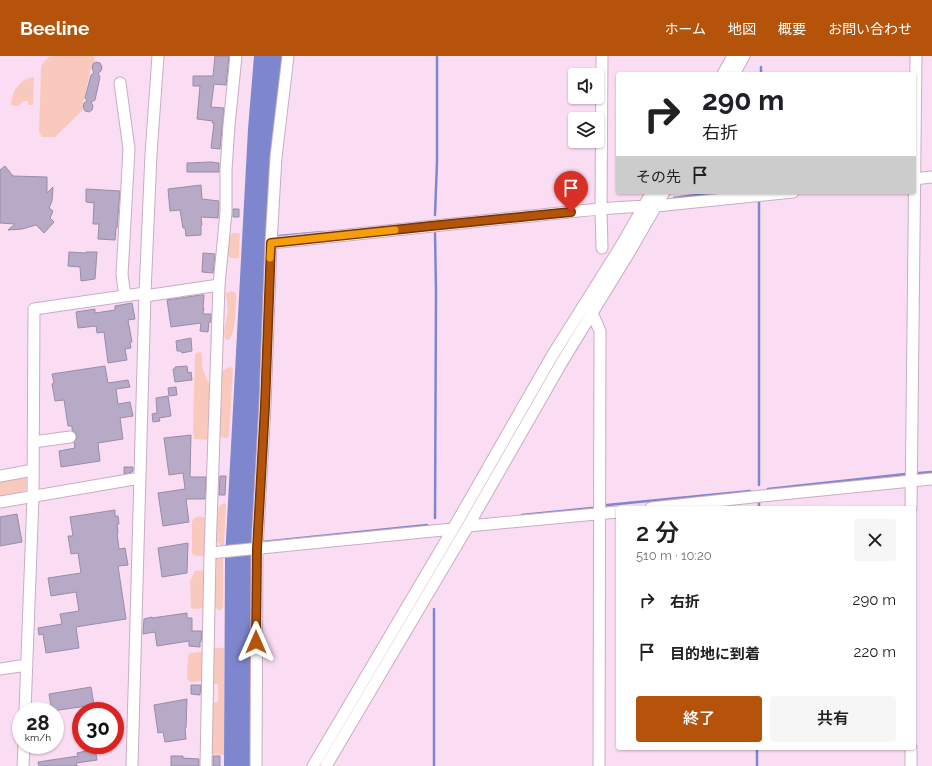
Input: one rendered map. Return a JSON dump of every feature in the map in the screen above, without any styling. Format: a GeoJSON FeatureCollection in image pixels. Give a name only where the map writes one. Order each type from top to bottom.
{"type":"FeatureCollection","features":[{"type":"Feature","properties":{"kind":"street"},"geometry":{"type":"LineString","coordinates":[[132,766],[145,294],[151,154],[158,56]]}},
{"type":"Feature","properties":{"kind":"street"},"geometry":{"type":"LineString","coordinates":[[206,766],[210,552],[219,285],[226,212],[226,170],[229,125],[236,56]]}},
{"type":"Feature","properties":{"kind":"street"},"geometry":{"type":"LineString","coordinates":[[256,766],[257,549],[276,157],[288,56]]}},
{"type":"Feature","properties":{"kind":"street"},"geometry":{"type":"LineString","coordinates":[[602,56],[602,248]]}},
{"type":"Feature","properties":{"kind":"street"},"geometry":{"type":"LineString","coordinates":[[724,72],[733,56]]}},
{"type":"Feature","properties":{"kind":"street"},"geometry":{"type":"LineString","coordinates":[[735,72],[744,56]]}},
{"type":"Feature","properties":{"kind":"street"},"geometry":{"type":"LineString","coordinates":[[916,56],[916,72]]}},
{"type":"Feature","properties":{"kind":"street"},"geometry":{"type":"LineString","coordinates":[[120,83],[129,149],[122,274],[125,296]]}},
{"type":"Feature","properties":{"kind":"street"},"geometry":{"type":"LineString","coordinates":[[916,179],[932,177]]}},
{"type":"Feature","properties":{"kind":"street"},"geometry":{"type":"LineString","coordinates":[[313,766],[454,529],[552,356],[621,246],[651,194]]}},
{"type":"Feature","properties":{"kind":"street"},"geometry":{"type":"LineString","coordinates":[[326,766],[468,526],[562,362],[663,194]]}},
{"type":"Feature","properties":{"kind":"street"},"geometry":{"type":"LineString","coordinates":[[271,243],[601,209],[656,206],[773,194]]}},
{"type":"Feature","properties":{"kind":"street"},"geometry":{"type":"LineString","coordinates":[[911,506],[914,194]]}},
{"type":"Feature","properties":{"kind":"street"},"geometry":{"type":"LineString","coordinates":[[25,702],[33,497],[34,309],[219,285]]}},
{"type":"Feature","properties":{"kind":"street"},"geometry":{"type":"LineString","coordinates":[[592,313],[600,330],[599,766]]}},
{"type":"Feature","properties":{"kind":"street"},"geometry":{"type":"LineString","coordinates":[[33,442],[70,437]]}},
{"type":"Feature","properties":{"kind":"street"},"geometry":{"type":"LineString","coordinates":[[0,476],[33,470]]}},
{"type":"Feature","properties":{"kind":"street"},"geometry":{"type":"LineString","coordinates":[[0,502],[140,478]]}},
{"type":"Feature","properties":{"kind":"street"},"geometry":{"type":"LineString","coordinates":[[668,506],[932,479]]}},
{"type":"Feature","properties":{"kind":"street"},"geometry":{"type":"LineString","coordinates":[[468,526],[616,512]]}},
{"type":"Feature","properties":{"kind":"street"},"geometry":{"type":"LineString","coordinates":[[210,552],[257,549],[454,529]]}},
{"type":"Feature","properties":{"kind":"street"},"geometry":{"type":"LineString","coordinates":[[0,669],[27,665]]}},
{"type":"Feature","properties":{"kind":"street"},"geometry":{"type":"LineString","coordinates":[[911,750],[911,766]]}},
{"type":"Feature","properties":{"kind":"street"},"geometry":{"type":"LineString","coordinates":[[23,766],[24,754]]}},
{"type":"Feature","properties":{"kind":"shaded area"},"geometry":{"type":"Polygon","coordinates":[[[54,56],[93,56],[95,60],[92,64],[82,108],[83,110],[55,137],[42,137],[39,132],[41,67],[46,60],[54,56]]]}},
{"type":"Feature","properties":{"kind":"shaded area"},"geometry":{"type":"Polygon","coordinates":[[[34,77],[33,105],[29,105],[28,101],[24,101],[18,106],[11,105],[17,86],[24,80],[34,77]]]}},
{"type":"Feature","properties":{"kind":"shaded area"},"geometry":{"type":"Polygon","coordinates":[[[233,233],[240,234],[239,258],[231,258],[227,254],[229,237],[233,233]]]}},
{"type":"Feature","properties":{"kind":"shaded area"},"geometry":{"type":"Polygon","coordinates":[[[232,291],[236,293],[236,311],[233,331],[229,340],[225,339],[224,331],[228,311],[226,293],[232,291]]]}},
{"type":"Feature","properties":{"kind":"shaded area"},"geometry":{"type":"Polygon","coordinates":[[[201,352],[202,367],[208,382],[213,386],[211,440],[194,439],[193,432],[195,355],[196,353],[201,352]]]}},
{"type":"Feature","properties":{"kind":"shaded area"},"geometry":{"type":"Polygon","coordinates":[[[230,367],[233,369],[228,438],[221,437],[220,434],[222,372],[230,367]]]}},
{"type":"Feature","properties":{"kind":"shaded area"},"geometry":{"type":"Polygon","coordinates":[[[26,476],[26,489],[20,494],[0,497],[0,478],[26,476]]]}},
{"type":"Feature","properties":{"kind":"shaded area"},"geometry":{"type":"Polygon","coordinates":[[[225,503],[224,544],[222,546],[217,542],[217,519],[219,507],[225,503]]]}},
{"type":"Feature","properties":{"kind":"shaded area"},"geometry":{"type":"Polygon","coordinates":[[[199,516],[205,518],[208,524],[206,554],[203,556],[193,555],[192,553],[192,522],[194,518],[199,516]]]}},
{"type":"Feature","properties":{"kind":"shaded area"},"geometry":{"type":"Polygon","coordinates":[[[223,556],[223,606],[221,610],[218,610],[214,606],[213,561],[217,557],[223,556]]]}},
{"type":"Feature","properties":{"kind":"shaded area"},"geometry":{"type":"Polygon","coordinates":[[[203,570],[206,572],[205,608],[194,609],[191,608],[190,581],[195,571],[203,570]]]}},
{"type":"Feature","properties":{"kind":"shaded area"},"geometry":{"type":"Polygon","coordinates":[[[224,648],[224,755],[211,754],[212,703],[218,701],[218,685],[212,684],[212,649],[224,648]]]}},
{"type":"Feature","properties":{"kind":"shaded area"},"geometry":{"type":"Polygon","coordinates":[[[204,652],[203,681],[191,682],[187,678],[189,653],[204,652]]]}},
{"type":"Feature","properties":{"kind":"water"},"geometry":{"type":"Polygon","coordinates":[[[254,56],[283,56],[251,766],[224,766],[225,558],[248,129],[254,56]]]}},
{"type":"Feature","properties":{"kind":"building"},"geometry":{"type":"Polygon","coordinates":[[[215,56],[229,56],[226,85],[214,84],[211,107],[224,108],[220,149],[211,148],[213,121],[197,119],[200,86],[193,86],[193,76],[213,76],[215,56]]]}},
{"type":"Feature","properties":{"kind":"building"},"geometry":{"type":"Polygon","coordinates":[[[96,62],[100,63],[102,67],[101,71],[98,73],[100,77],[95,100],[91,102],[93,106],[92,110],[89,112],[85,111],[83,107],[84,103],[87,101],[85,98],[91,75],[94,73],[92,68],[93,64],[96,62]]]}},
{"type":"Feature","properties":{"kind":"building"},"geometry":{"type":"Polygon","coordinates":[[[187,163],[219,163],[219,172],[187,172],[187,163]]]}},
{"type":"Feature","properties":{"kind":"building"},"geometry":{"type":"Polygon","coordinates":[[[5,166],[13,176],[47,177],[47,193],[53,187],[52,201],[49,208],[53,211],[50,218],[54,222],[44,233],[36,225],[22,229],[8,230],[15,224],[0,223],[0,170],[5,166]]]}},
{"type":"Feature","properties":{"kind":"building"},"geometry":{"type":"Polygon","coordinates":[[[201,185],[202,199],[219,201],[218,218],[201,217],[201,235],[186,236],[180,210],[170,211],[168,189],[201,185]]]}},
{"type":"Feature","properties":{"kind":"building"},"geometry":{"type":"Polygon","coordinates":[[[86,189],[120,191],[115,240],[98,239],[99,224],[93,224],[94,203],[86,202],[86,189]]]}},
{"type":"Feature","properties":{"kind":"building"},"geometry":{"type":"Polygon","coordinates":[[[233,209],[239,209],[239,217],[233,217],[233,209]]]}},
{"type":"Feature","properties":{"kind":"building"},"geometry":{"type":"Polygon","coordinates":[[[69,252],[97,252],[95,279],[81,281],[80,267],[68,266],[69,252]]]}},
{"type":"Feature","properties":{"kind":"building"},"geometry":{"type":"Polygon","coordinates":[[[203,253],[215,254],[213,273],[202,272],[203,253]]]}},
{"type":"Feature","properties":{"kind":"building"},"geometry":{"type":"Polygon","coordinates":[[[204,295],[203,314],[211,314],[211,322],[209,322],[208,332],[200,331],[201,323],[171,327],[167,300],[204,295]]]}},
{"type":"Feature","properties":{"kind":"building"},"geometry":{"type":"Polygon","coordinates":[[[132,303],[135,319],[128,320],[132,342],[130,342],[131,348],[125,349],[127,360],[108,363],[104,332],[97,333],[96,326],[78,328],[76,312],[95,309],[95,313],[115,310],[115,306],[132,303]]]}},
{"type":"Feature","properties":{"kind":"building"},"geometry":{"type":"Polygon","coordinates":[[[191,338],[192,351],[182,353],[181,351],[177,351],[176,341],[191,338]]]}},
{"type":"Feature","properties":{"kind":"building"},"geometry":{"type":"Polygon","coordinates":[[[105,366],[108,383],[128,380],[130,387],[116,389],[118,404],[130,402],[133,416],[120,418],[123,439],[98,443],[100,461],[61,467],[59,451],[75,448],[74,442],[77,436],[72,430],[72,426],[68,426],[64,400],[55,401],[52,374],[105,366]]]}},
{"type":"Feature","properties":{"kind":"building"},"geometry":{"type":"Polygon","coordinates":[[[187,366],[188,373],[191,372],[192,380],[175,382],[173,369],[175,369],[175,367],[187,366]]]}},
{"type":"Feature","properties":{"kind":"building"},"geometry":{"type":"Polygon","coordinates":[[[176,387],[177,395],[169,396],[168,388],[176,387]]]}},
{"type":"Feature","properties":{"kind":"building"},"geometry":{"type":"Polygon","coordinates":[[[168,396],[171,416],[159,418],[160,421],[153,422],[152,414],[157,413],[156,398],[168,396]]]}},
{"type":"Feature","properties":{"kind":"building"},"geometry":{"type":"Polygon","coordinates":[[[191,435],[190,477],[206,477],[205,499],[186,499],[189,522],[163,526],[158,493],[185,489],[183,473],[169,475],[164,438],[191,435]]]}},
{"type":"Feature","properties":{"kind":"building"},"geometry":{"type":"Polygon","coordinates":[[[124,467],[133,467],[133,471],[124,474],[124,467]]]}},
{"type":"Feature","properties":{"kind":"building"},"geometry":{"type":"Polygon","coordinates":[[[220,476],[226,476],[225,495],[219,495],[220,476]]]}},
{"type":"Feature","properties":{"kind":"building"},"geometry":{"type":"Polygon","coordinates":[[[115,510],[115,516],[118,516],[119,524],[117,524],[117,533],[119,549],[125,548],[128,565],[118,566],[126,619],[76,627],[79,648],[46,653],[43,634],[39,635],[38,628],[62,624],[60,614],[79,611],[76,592],[51,596],[48,578],[81,573],[78,553],[71,554],[68,536],[73,536],[70,517],[115,510]]]}},
{"type":"Feature","properties":{"kind":"building"},"geometry":{"type":"Polygon","coordinates":[[[17,514],[22,542],[0,546],[0,517],[17,514]]]}},
{"type":"Feature","properties":{"kind":"building"},"geometry":{"type":"Polygon","coordinates":[[[188,543],[187,573],[162,577],[158,548],[188,543]]]}},
{"type":"Feature","properties":{"kind":"building"},"geometry":{"type":"Polygon","coordinates":[[[187,613],[187,618],[192,618],[192,631],[202,631],[200,647],[189,646],[189,641],[157,646],[155,632],[143,634],[144,619],[187,613]]]}},
{"type":"Feature","properties":{"kind":"building"},"geometry":{"type":"Polygon","coordinates":[[[191,685],[201,685],[200,695],[191,694],[191,685]]]}},
{"type":"Feature","properties":{"kind":"building"},"geometry":{"type":"Polygon","coordinates":[[[91,687],[94,702],[72,702],[72,708],[64,709],[64,702],[50,702],[49,694],[91,687]]]}},
{"type":"Feature","properties":{"kind":"building"},"geometry":{"type":"Polygon","coordinates":[[[187,699],[185,729],[186,739],[165,742],[163,732],[158,733],[154,705],[187,699]]]}},
{"type":"Feature","properties":{"kind":"building"},"geometry":{"type":"Polygon","coordinates":[[[77,754],[96,754],[97,760],[76,763],[77,766],[39,766],[38,762],[78,756],[77,754]]]}},
{"type":"Feature","properties":{"kind":"building"},"geometry":{"type":"Polygon","coordinates":[[[171,756],[183,756],[183,758],[199,759],[199,766],[171,766],[171,756]]]}},
{"type":"Feature","properties":{"kind":"building"},"geometry":{"type":"Polygon","coordinates":[[[213,756],[220,756],[220,766],[213,766],[213,756]]]}},
{"type":"Feature","properties":{"kind":"waterway"},"geometry":{"type":"LineString","coordinates":[[435,215],[437,162],[437,56]]}},
{"type":"Feature","properties":{"kind":"waterway"},"geometry":{"type":"LineString","coordinates":[[761,67],[761,72]]}},
{"type":"Feature","properties":{"kind":"waterway"},"geometry":{"type":"LineString","coordinates":[[674,198],[703,194]]}},
{"type":"Feature","properties":{"kind":"waterway"},"geometry":{"type":"LineString","coordinates":[[759,201],[759,485]]}},
{"type":"Feature","properties":{"kind":"waterway"},"geometry":{"type":"LineString","coordinates":[[279,236],[323,232]]}},
{"type":"Feature","properties":{"kind":"waterway"},"geometry":{"type":"LineString","coordinates":[[435,232],[435,518]]}},
{"type":"Feature","properties":{"kind":"waterway"},"geometry":{"type":"LineString","coordinates":[[919,473],[932,472]]}},
{"type":"Feature","properties":{"kind":"waterway"},"geometry":{"type":"LineString","coordinates":[[768,489],[906,474]]}},
{"type":"Feature","properties":{"kind":"waterway"},"geometry":{"type":"LineString","coordinates":[[607,505],[750,491]]}},
{"type":"Feature","properties":{"kind":"waterway"},"geometry":{"type":"LineString","coordinates":[[522,515],[592,508]]}},
{"type":"Feature","properties":{"kind":"waterway"},"geometry":{"type":"LineString","coordinates":[[262,542],[427,525]]}},
{"type":"Feature","properties":{"kind":"waterway"},"geometry":{"type":"LineString","coordinates":[[434,609],[434,766]]}},
{"type":"Feature","properties":{"kind":"waterway"},"geometry":{"type":"LineString","coordinates":[[757,750],[757,766]]}},
{"type":"Feature","properties":{"kind":"slow traffic"},"geometry":{"type":"LineString","coordinates":[[270,258],[271,243],[395,230]]}},
{"type":"Feature","properties":{"kind":"route"},"geometry":{"type":"LineString","coordinates":[[256,642],[257,549],[265,406],[271,243],[571,212]]}}]}
